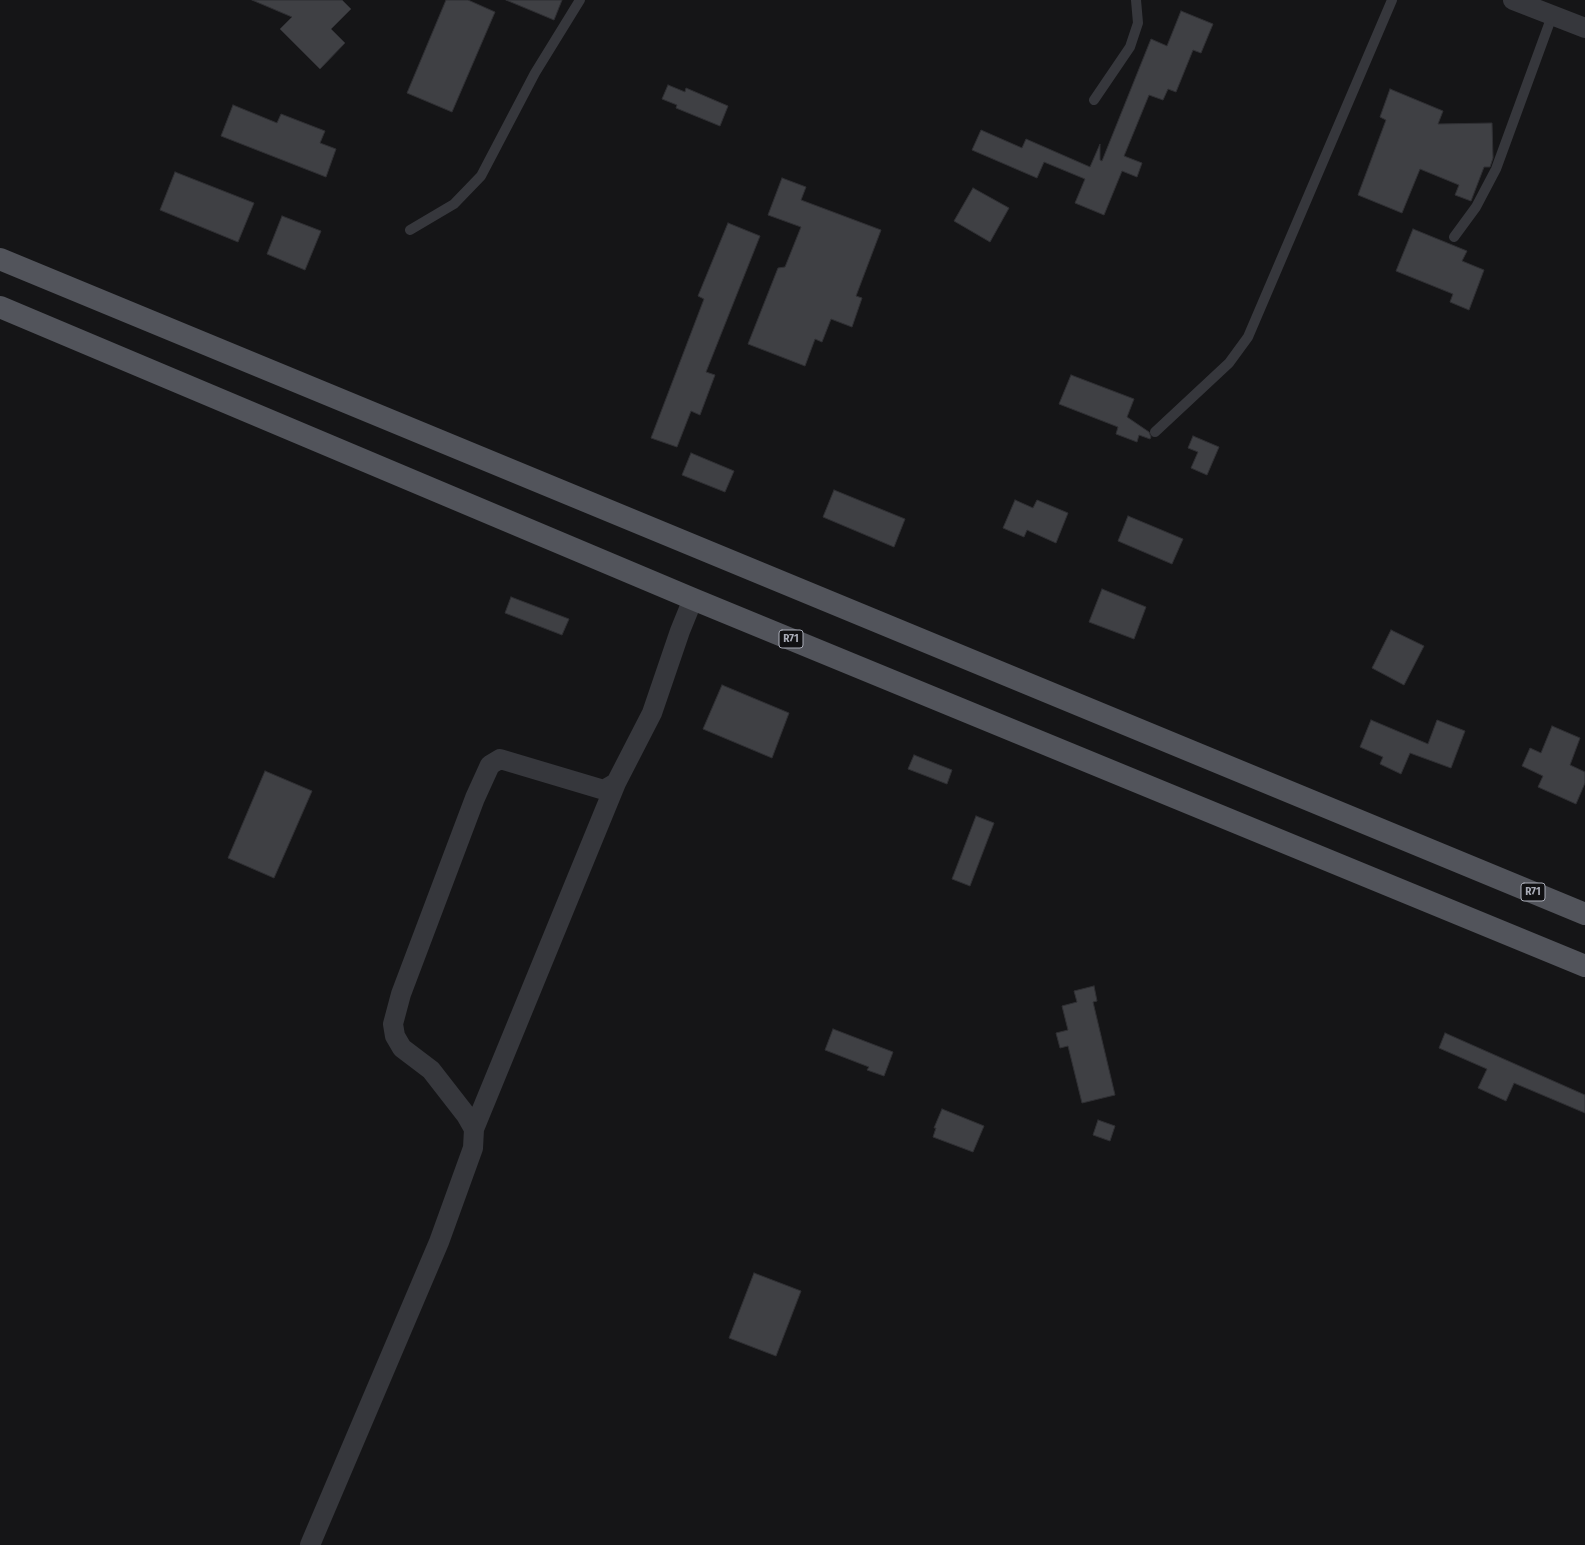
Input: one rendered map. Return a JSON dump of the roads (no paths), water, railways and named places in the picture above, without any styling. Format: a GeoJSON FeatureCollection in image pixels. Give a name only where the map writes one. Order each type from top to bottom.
{"type":"FeatureCollection","features":[{"type":"Feature","properties":{"kind":"main road","name":"R71"},"geometry":{"type":"LineString","coordinates":[[0,260],[1585,914]]}},
{"type":"Feature","properties":{"kind":"main road","name":"R71"},"geometry":{"type":"LineString","coordinates":[[0,307],[693,599],[1585,966]]}},
{"type":"Feature","properties":{"kind":"street"},"geometry":{"type":"LineString","coordinates":[[1513,0],[1585,28]]}},
{"type":"Feature","properties":{"kind":"street"},"geometry":{"type":"LineString","coordinates":[[310,1545],[439,1242],[474,1148],[474,1129],[616,783],[652,713],[693,599]]}},
{"type":"Feature","properties":{"kind":"street"},"geometry":{"type":"LineString","coordinates":[[474,1129],[466,1114],[431,1070],[402,1048],[395,1036],[393,1024],[401,994],[478,792],[490,765],[500,759],[604,790],[616,783]]}},
{"type":"Feature","properties":{"kind":"lane"},"geometry":{"type":"LineString","coordinates":[[410,230],[454,204],[481,176],[535,73],[580,0]]}},
{"type":"Feature","properties":{"kind":"lane"},"geometry":{"type":"LineString","coordinates":[[1094,100],[1130,47],[1138,23],[1136,0]]}},
{"type":"Feature","properties":{"kind":"lane"},"geometry":{"type":"LineString","coordinates":[[1155,432],[1229,363],[1248,337],[1392,0]]}},
{"type":"Feature","properties":{"kind":"lane"},"geometry":{"type":"LineString","coordinates":[[1454,237],[1476,207],[1491,180],[1552,16]]}}]}
